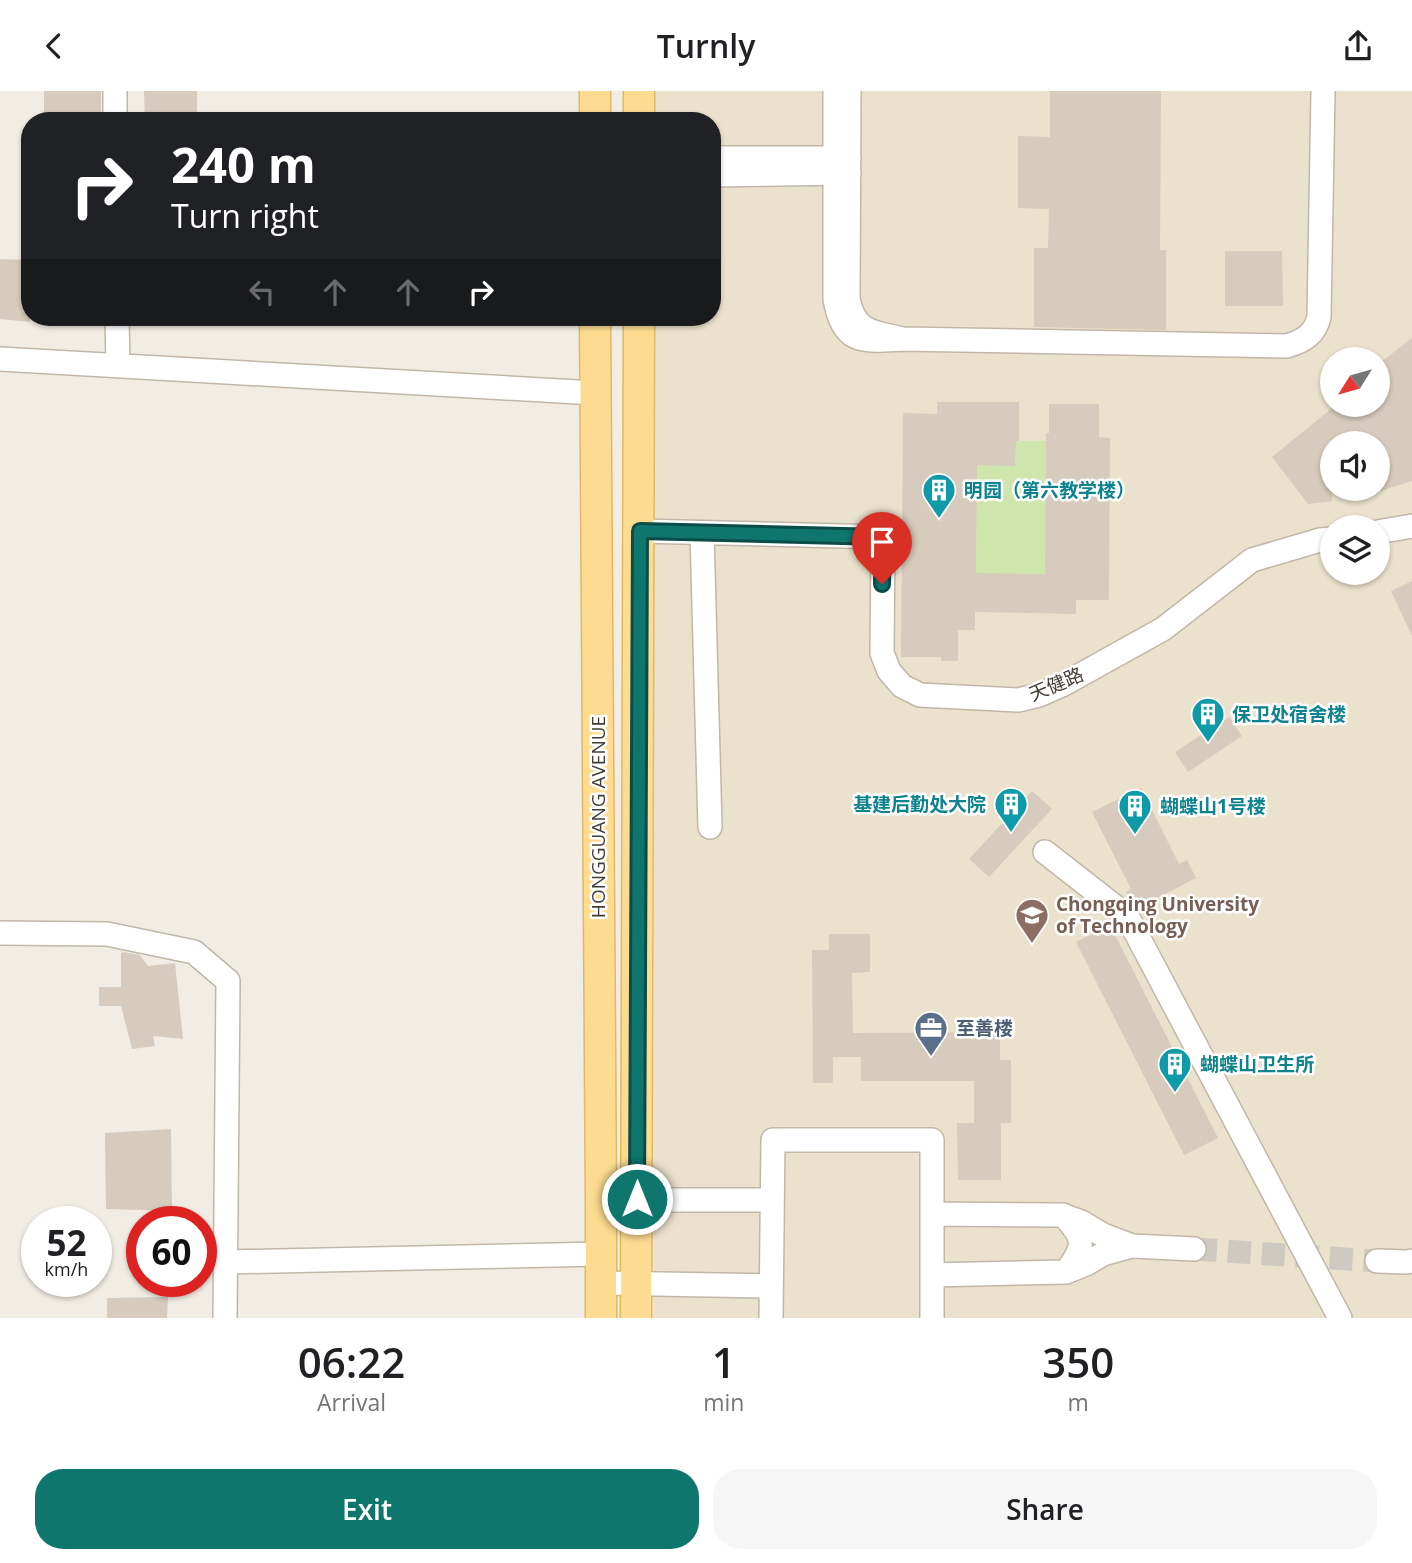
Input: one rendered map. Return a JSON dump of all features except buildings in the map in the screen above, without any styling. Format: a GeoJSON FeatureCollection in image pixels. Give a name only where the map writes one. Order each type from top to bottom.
{"type":"FeatureCollection","features":[{"type":"Feature","properties":{"kind":"main road"},"geometry":{"type":"LineString","coordinates":[[595,91],[595,112]]}},
{"type":"Feature","properties":{"kind":"main road"},"geometry":{"type":"LineString","coordinates":[[639,91],[639,112]]}},
{"type":"Feature","properties":{"kind":"main road","name":"HONGGUANG AVENUE"},"geometry":{"type":"LineString","coordinates":[[595,326],[601,1318]]}},
{"type":"Feature","properties":{"kind":"main road"},"geometry":{"type":"LineString","coordinates":[[636,1318],[639,326]]}},
{"type":"Feature","properties":{"kind":"street"},"geometry":{"type":"LineString","coordinates":[[115,91],[115,112]]}},
{"type":"Feature","properties":{"kind":"street"},"geometry":{"type":"LineString","coordinates":[[835,91],[842,166]]}},
{"type":"Feature","properties":{"kind":"street"},"geometry":{"type":"LineString","coordinates":[[849,91],[835,299],[841,322],[853,336],[860,340],[1287,346],[1306,338],[1317,326],[1319,317],[1323,91]]}},
{"type":"Feature","properties":{"kind":"street"},"geometry":{"type":"LineString","coordinates":[[721,159],[842,166]]}},
{"type":"Feature","properties":{"kind":"street"},"geometry":{"type":"LineString","coordinates":[[721,174],[842,166]]}},
{"type":"Feature","properties":{"kind":"street"},"geometry":{"type":"LineString","coordinates":[[117,326],[118,366]]}},
{"type":"Feature","properties":{"kind":"street"},"geometry":{"type":"LineString","coordinates":[[0,359],[595,393]]}},
{"type":"Feature","properties":{"kind":"street"},"geometry":{"type":"LineString","coordinates":[[1390,530],[1412,526]]}},
{"type":"Feature","properties":{"kind":"street"},"geometry":{"type":"LineString","coordinates":[[640,531],[702,533],[710,827]]}},
{"type":"Feature","properties":{"kind":"street","name":"天健路"},"geometry":{"type":"LineString","coordinates":[[702,533],[883,537],[882,653],[889,671],[902,687],[920,695],[1018,700],[1065,684],[1163,629],[1252,560],[1320,540]]}},
{"type":"Feature","properties":{"kind":"street"},"geometry":{"type":"LineString","coordinates":[[1045,852],[1127,916],[1340,1318]]}},
{"type":"Feature","properties":{"kind":"street"},"geometry":{"type":"LineString","coordinates":[[0,933],[107,934],[194,952],[228,981],[225,1318]]}},
{"type":"Feature","properties":{"kind":"street"},"geometry":{"type":"LineString","coordinates":[[771,1318],[773,1140],[932,1140],[932,1318]]}},
{"type":"Feature","properties":{"kind":"street"},"geometry":{"type":"LineString","coordinates":[[601,1200],[772,1201]]}},
{"type":"Feature","properties":{"kind":"street"},"geometry":{"type":"LineString","coordinates":[[932,1214],[1062,1215],[1132,1247]]}},
{"type":"Feature","properties":{"kind":"street"},"geometry":{"type":"LineString","coordinates":[[1062,1215],[1075,1228],[1081,1243],[1077,1257],[1066,1272]]}},
{"type":"Feature","properties":{"kind":"street"},"geometry":{"type":"LineString","coordinates":[[932,1275],[1066,1272],[1103,1254],[1132,1247],[1194,1249]]}},
{"type":"Feature","properties":{"kind":"street"},"geometry":{"type":"LineString","coordinates":[[1377,1261],[1412,1261]]}},
{"type":"Feature","properties":{"kind":"street"},"geometry":{"type":"LineString","coordinates":[[225,1262],[601,1268],[637,1283],[771,1286]]}},
{"type":"Feature","properties":{"kind":"shaded area","name":"Chongqing University of Technology"},"geometry":{"type":"Polygon","coordinates":[[[653,91],[1412,91],[1412,1318],[653,1318],[653,326],[721,326],[721,112],[653,112],[653,91]]]}},
{"type":"Feature","properties":{"kind":"green space"},"geometry":{"type":"Polygon","coordinates":[[[1016,441],[1046,441],[1045,574],[976,573],[977,442],[1015,466],[1016,441]]]}},
{"type":"Feature","properties":{"kind":"tunnel"},"geometry":{"type":"LineString","coordinates":[[1194,1249],[1377,1261]]}},
{"type":"Feature","properties":{"kind":"place","name":"明园（第六教学楼）"},"geometry":{"type":"Point","coordinates":[939,520]}},
{"type":"Feature","properties":{"kind":"place","name":"保卫处宿舍楼"},"geometry":{"type":"Point","coordinates":[1208,744]}},
{"type":"Feature","properties":{"kind":"place","name":"基建后勤处大院"},"geometry":{"type":"Point","coordinates":[1011,834]}},
{"type":"Feature","properties":{"kind":"place","name":"蝴蝶山1号楼"},"geometry":{"type":"Point","coordinates":[1135,836]}},
{"type":"Feature","properties":{"kind":"place","name":"Chongqing University of Technology"},"geometry":{"type":"Point","coordinates":[1032,945]}},
{"type":"Feature","properties":{"kind":"place","name":"至善楼"},"geometry":{"type":"Point","coordinates":[931,1058]}},
{"type":"Feature","properties":{"kind":"place","name":"蝴蝶山卫生所"},"geometry":{"type":"Point","coordinates":[1175,1094]}},
{"type":"Feature","properties":{"kind":"route"},"geometry":{"type":"LineString","coordinates":[[637,1199],[640,531],[883,537],[882,584]]}}]}
